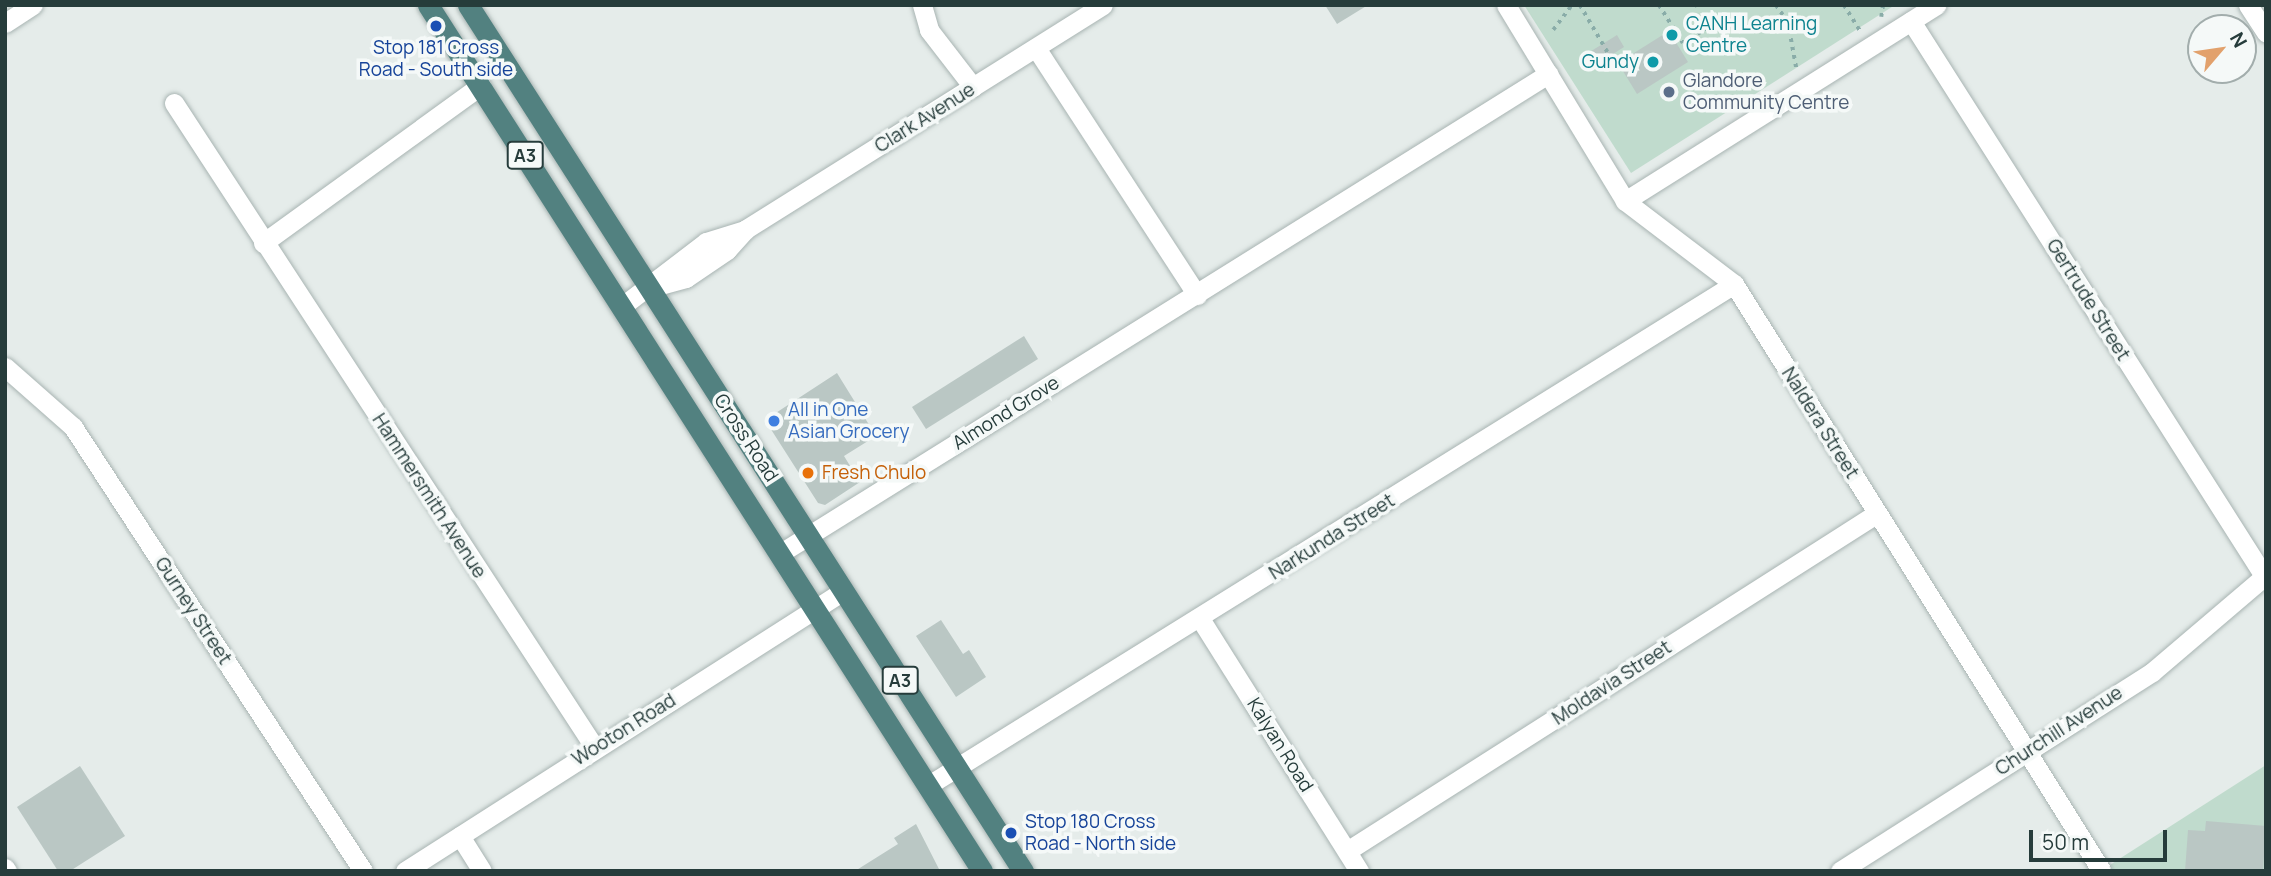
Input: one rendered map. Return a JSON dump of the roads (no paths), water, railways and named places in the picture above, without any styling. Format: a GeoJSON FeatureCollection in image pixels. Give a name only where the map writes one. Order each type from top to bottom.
{"type":"FeatureCollection","features":[{"type":"Feature","properties":{"kind":"highway","name":"Cross Road"},"geometry":{"type":"LineString","coordinates":[[428,5],[982,871]]}},
{"type":"Feature","properties":{"kind":"highway","name":"Cross Road"},"geometry":{"type":"LineString","coordinates":[[468,5],[1023,871]]}},
{"type":"Feature","properties":{"kind":"street"},"geometry":{"type":"LineString","coordinates":[[5,23],[33,5]]}},
{"type":"Feature","properties":{"kind":"street"},"geometry":{"type":"LineString","coordinates":[[922,5],[929,30],[973,87]]}},
{"type":"Feature","properties":{"kind":"street","name":"Clark Avenue"},"geometry":{"type":"LineString","coordinates":[[621,307],[649,288],[666,269],[706,242],[746,229],[1103,5]]}},
{"type":"Feature","properties":{"kind":"street","name":"Naldera Street"},"geometry":{"type":"LineString","coordinates":[[1506,5],[1625,201],[1734,284],[2101,870]]}},
{"type":"Feature","properties":{"kind":"street"},"geometry":{"type":"LineString","coordinates":[[1625,201],[1936,5]]}},
{"type":"Feature","properties":{"kind":"street"},"geometry":{"type":"LineString","coordinates":[[2248,5],[2266,33]]}},
{"type":"Feature","properties":{"kind":"street","name":"Gertrude Street"},"geometry":{"type":"LineString","coordinates":[[1911,21],[2265,577]]}},
{"type":"Feature","properties":{"kind":"street"},"geometry":{"type":"LineString","coordinates":[[1036,48],[1197,295]]}},
{"type":"Feature","properties":{"kind":"street","name":"Almond Grove"},"geometry":{"type":"LineString","coordinates":[[779,554],[1548,74]]}},
{"type":"Feature","properties":{"kind":"street"},"geometry":{"type":"LineString","coordinates":[[263,243],[481,85]]}},
{"type":"Feature","properties":{"kind":"street","name":"Hammersmith Avenue"},"geometry":{"type":"LineString","coordinates":[[174,103],[263,243],[596,748]]}},
{"type":"Feature","properties":{"kind":"street","name":"Narkunda Street"},"geometry":{"type":"LineString","coordinates":[[927,786],[1201,620],[1734,284]]}},
{"type":"Feature","properties":{"kind":"street","name":"Gurney Street"},"geometry":{"type":"LineString","coordinates":[[5,367],[73,427],[363,871]]}},
{"type":"Feature","properties":{"kind":"street","name":"Moldavia Street"},"geometry":{"type":"LineString","coordinates":[[1347,851],[1876,514]]}},
{"type":"Feature","properties":{"kind":"street","name":"Churchill Avenue"},"geometry":{"type":"LineString","coordinates":[[1840,871],[2152,672],[2265,577]]}},
{"type":"Feature","properties":{"kind":"street","name":"Wooton Road"},"geometry":{"type":"LineString","coordinates":[[405,871],[843,591]]}},
{"type":"Feature","properties":{"kind":"street","name":"Kalyan Road"},"geometry":{"type":"LineString","coordinates":[[1201,620],[1359,871]]}},
{"type":"Feature","properties":{"kind":"street"},"geometry":{"type":"LineString","coordinates":[[460,835],[482,871]]}},
{"type":"Feature","properties":{"kind":"place","name":"Stop 181 Cross Road - South side"},"geometry":{"type":"Point","coordinates":[436,26]}},
{"type":"Feature","properties":{"kind":"place","name":"CANH Learning Centre"},"geometry":{"type":"Point","coordinates":[1672,35]}},
{"type":"Feature","properties":{"kind":"place","name":"Gundy"},"geometry":{"type":"Point","coordinates":[1653,62]}},
{"type":"Feature","properties":{"kind":"place","name":"Glandore Community Centre"},"geometry":{"type":"Point","coordinates":[1669,92]}},
{"type":"Feature","properties":{"kind":"place","name":"All in One Asian Grocery"},"geometry":{"type":"Point","coordinates":[774,421]}},
{"type":"Feature","properties":{"kind":"place","name":"Fresh Chulo"},"geometry":{"type":"Point","coordinates":[808,473]}},
{"type":"Feature","properties":{"kind":"place","name":"Stop 180 Cross Road - North side"},"geometry":{"type":"Point","coordinates":[1011,833]}}]}
